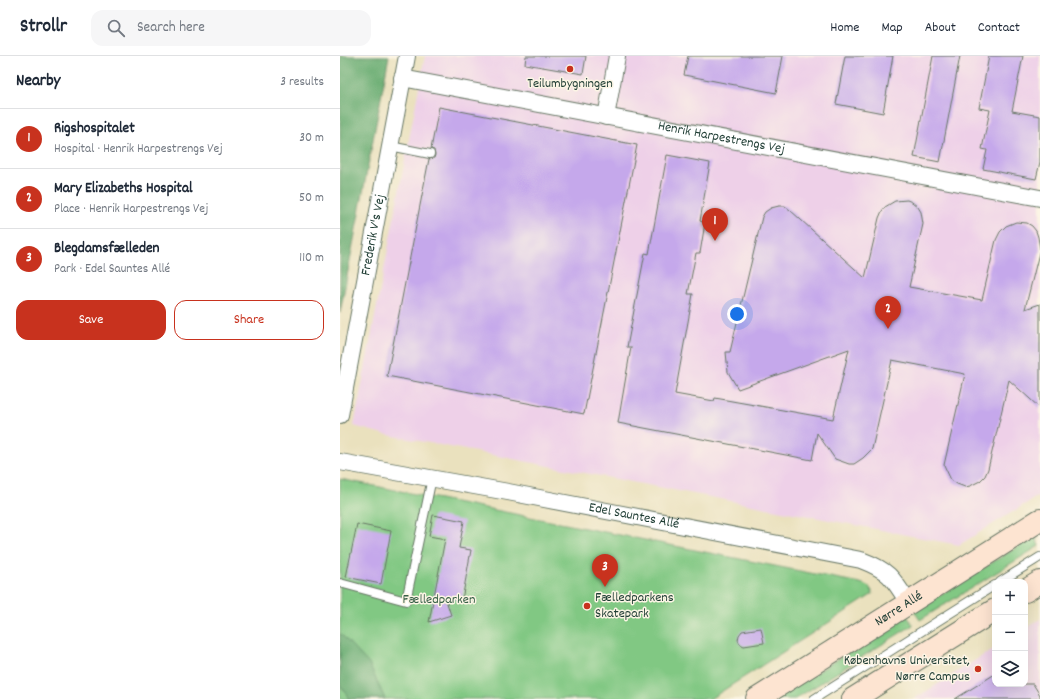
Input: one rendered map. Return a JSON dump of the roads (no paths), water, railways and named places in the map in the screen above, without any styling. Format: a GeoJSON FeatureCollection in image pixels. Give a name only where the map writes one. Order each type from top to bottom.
{"type":"FeatureCollection","features":[{"type":"Feature","properties":{"kind":"street","name":"Frederik V's Vej"},"geometry":{"type":"LineString","coordinates":[[340,415],[407,56]]}},
{"type":"Feature","properties":{"kind":"street"},"geometry":{"type":"LineString","coordinates":[[606,117],[617,56]]}},
{"type":"Feature","properties":{"kind":"street","name":"Henrik Harpestrengs Vej"},"geometry":{"type":"LineString","coordinates":[[402,78],[1040,198]]}},
{"type":"Feature","properties":{"kind":"street","name":"Edel Sauntes Allé"},"geometry":{"type":"LineString","coordinates":[[340,462],[508,492],[861,560],[877,566],[891,576],[909,604]]}},
{"type":"Feature","properties":{"kind":"street","name":"Nørre Allé"},"geometry":{"type":"LineString","coordinates":[[757,699],[1040,520]]}},
{"type":"Feature","properties":{"kind":"street"},"geometry":{"type":"LineString","coordinates":[[1028,589],[1040,582]]}},
{"type":"Feature","properties":{"kind":"street"},"geometry":{"type":"LineString","coordinates":[[853,699],[992,612]]}},
{"type":"Feature","properties":{"kind":"lane"},"geometry":{"type":"LineString","coordinates":[[390,146],[430,154]]}},
{"type":"Feature","properties":{"kind":"lane"},"geometry":{"type":"LineString","coordinates":[[340,583],[406,601],[432,478]]}},
{"type":"Feature","properties":{"kind":"lane"},"geometry":{"type":"LineString","coordinates":[[1005,579],[1040,557]]}},
{"type":"Feature","properties":{"kind":"lane"},"geometry":{"type":"LineString","coordinates":[[814,699],[992,587]]}},
{"type":"Feature","properties":{"kind":"place","name":"Teilumbygningen"},"geometry":{"type":"Point","coordinates":[570,69]}},
{"type":"Feature","properties":{"kind":"place","name":"Rigshospitalet"},"geometry":{"type":"Point","coordinates":[715,241]}},
{"type":"Feature","properties":{"kind":"place","name":"Mary Elizabeths Hospital"},"geometry":{"type":"Point","coordinates":[888,329]}},
{"type":"Feature","properties":{"kind":"place","name":"Blegdamsfælleden"},"geometry":{"type":"Point","coordinates":[605,587]}},
{"type":"Feature","properties":{"kind":"place","name":"Fælledparkens Skatepark"},"geometry":{"type":"Point","coordinates":[587,606]}},
{"type":"Feature","properties":{"kind":"place","name":"Københavns Universitet, Nørre Campus"},"geometry":{"type":"Point","coordinates":[978,669]}},
{"type":"Feature","properties":{"kind":"park label","name":"Fælledparken"},"geometry":{"type":"Point","coordinates":[439,600]}}]}
